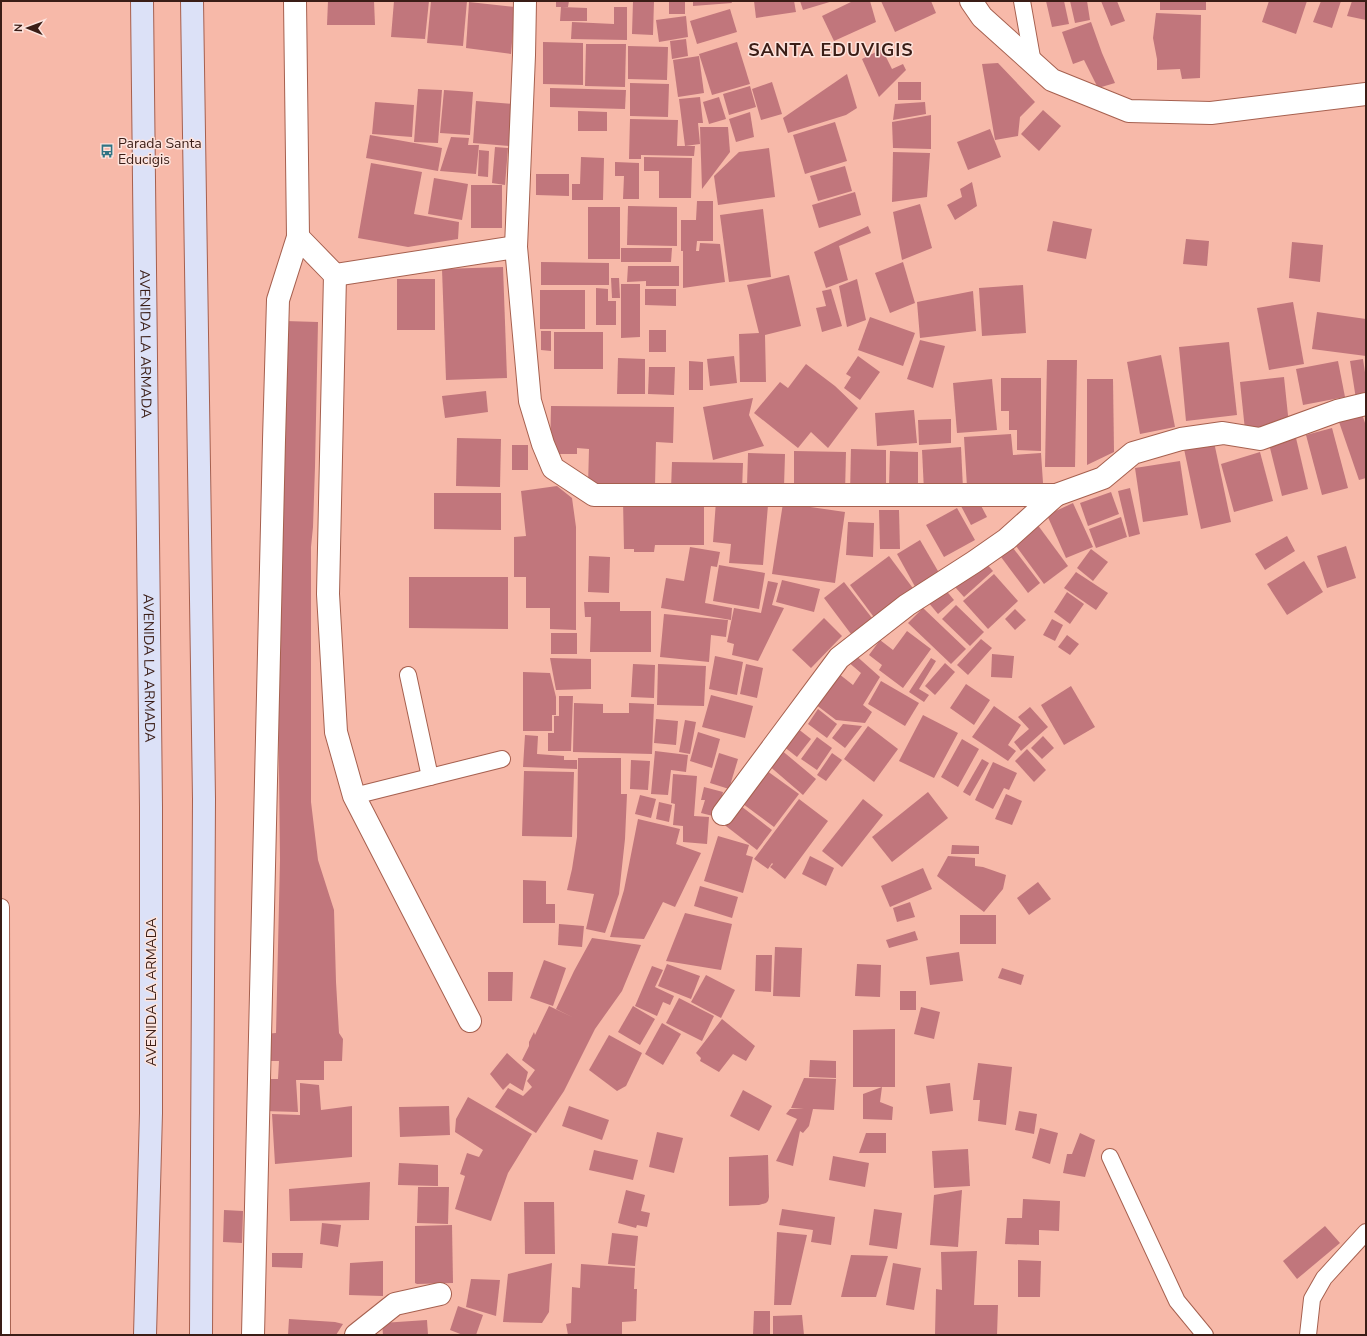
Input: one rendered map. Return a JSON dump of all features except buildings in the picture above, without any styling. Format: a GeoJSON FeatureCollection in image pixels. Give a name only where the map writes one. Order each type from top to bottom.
{"type":"FeatureCollection","features":[{"type":"Feature","properties":{"kind":"main road","name":"AVENIDA LA ARMADA"},"geometry":{"type":"LineString","coordinates":[[142,1],[151,807],[151,1113],[144,1335]]}},
{"type":"Feature","properties":{"kind":"main road"},"geometry":{"type":"LineString","coordinates":[[192,1],[204,798],[201,1335]]}},
{"type":"Feature","properties":{"kind":"street"},"geometry":{"type":"LineString","coordinates":[[254,1335],[278,300],[298,237],[295,1]]}},
{"type":"Feature","properties":{"kind":"street"},"geometry":{"type":"LineString","coordinates":[[525,1],[516,247],[530,401],[543,444],[553,468],[594,496],[1056,495],[1103,478],[1133,453],[1181,439],[1223,433],[1260,439],[1337,411],[1366,404]]}},
{"type":"Feature","properties":{"kind":"street"},"geometry":{"type":"LineString","coordinates":[[971,1],[982,17],[1052,80],[1129,111],[1211,113],[1366,94]]}},
{"type":"Feature","properties":{"kind":"street"},"geometry":{"type":"LineString","coordinates":[[298,237],[335,276],[328,594],[336,732],[354,796],[470,1021]]}},
{"type":"Feature","properties":{"kind":"street"},"geometry":{"type":"LineString","coordinates":[[335,276],[516,247]]}},
{"type":"Feature","properties":{"kind":"street"},"geometry":{"type":"LineString","coordinates":[[723,814],[838,658],[906,605],[974,562],[1007,539],[1056,495]]}},
{"type":"Feature","properties":{"kind":"street"},"geometry":{"type":"LineString","coordinates":[[356,1335],[395,1304],[440,1294]]}},
{"type":"Feature","properties":{"kind":"lane"},"geometry":{"type":"LineString","coordinates":[[1022,1],[1033,63]]}},
{"type":"Feature","properties":{"kind":"lane"},"geometry":{"type":"LineString","coordinates":[[408,675],[430,777]]}},
{"type":"Feature","properties":{"kind":"lane"},"geometry":{"type":"LineString","coordinates":[[354,796],[502,760]]}},
{"type":"Feature","properties":{"kind":"lane"},"geometry":{"type":"LineString","coordinates":[[1,907],[2,1335]]}},
{"type":"Feature","properties":{"kind":"lane"},"geometry":{"type":"LineString","coordinates":[[1110,1157],[1177,1300],[1205,1335]]}},
{"type":"Feature","properties":{"kind":"lane"},"geometry":{"type":"LineString","coordinates":[[1308,1335],[1312,1299],[1324,1278],[1366,1232]]}},
{"type":"Feature","properties":{"kind":"place","name":"Parada Santa Educigis"},"geometry":{"type":"Point","coordinates":[107,151]}},
{"type":"Feature","properties":{"kind":"district","name":"SANTA EDUVIGIS"},"geometry":{"type":"Point","coordinates":[831,50]}}]}
